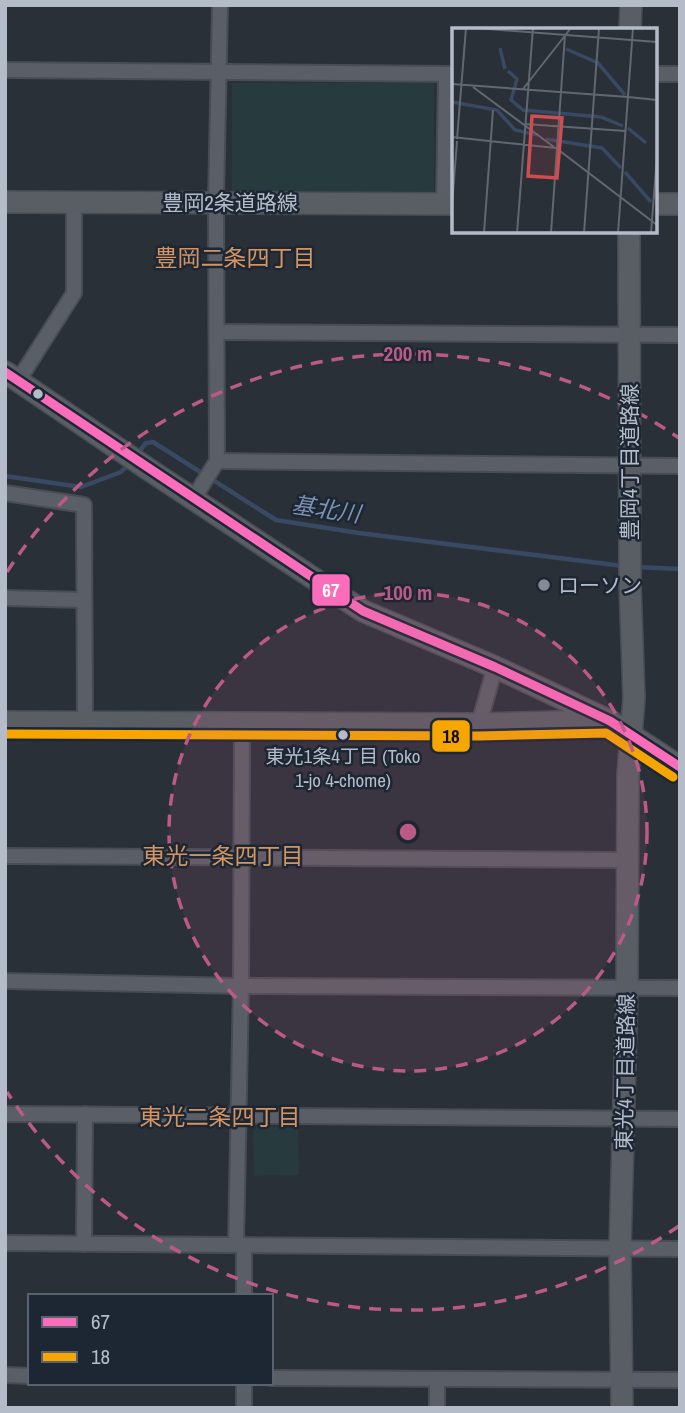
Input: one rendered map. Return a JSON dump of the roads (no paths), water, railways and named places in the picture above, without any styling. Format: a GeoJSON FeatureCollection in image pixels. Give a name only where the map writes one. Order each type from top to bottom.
{"type":"FeatureCollection","features":[{"type":"Feature","properties":{"kind":"street"},"geometry":{"type":"LineString","coordinates":[[207,478],[218,331],[216,201],[220,5]]}},
{"type":"Feature","properties":{"kind":"street"},"geometry":{"type":"LineString","coordinates":[[630,28],[631,5]]}},
{"type":"Feature","properties":{"kind":"street"},"geometry":{"type":"LineString","coordinates":[[5,70],[450,74],[449,204]]}},
{"type":"Feature","properties":{"kind":"street"},"geometry":{"type":"LineString","coordinates":[[657,74],[680,75]]}},
{"type":"Feature","properties":{"kind":"street"},"geometry":{"type":"LineString","coordinates":[[74,201],[74,293],[11,376],[148,469],[207,478],[680,466]]}},
{"type":"Feature","properties":{"kind":"street","name":"豊岡2条道路線"},"geometry":{"type":"LineString","coordinates":[[5,202],[449,204]]}},
{"type":"Feature","properties":{"kind":"street"},"geometry":{"type":"LineString","coordinates":[[657,204],[680,204]]}},
{"type":"Feature","properties":{"kind":"street","name":"豊岡4丁目道路線"},"geometry":{"type":"LineString","coordinates":[[629,233],[630,584],[634,698],[631,736]]}},
{"type":"Feature","properties":{"kind":"street"},"geometry":{"type":"LineString","coordinates":[[218,331],[680,335]]}},
{"type":"Feature","properties":{"kind":"street"},"geometry":{"type":"LineString","coordinates":[[207,478],[363,611],[495,667],[610,721],[680,767]]}},
{"type":"Feature","properties":{"kind":"street"},"geometry":{"type":"LineString","coordinates":[[5,493],[84,505],[85,722]]}},
{"type":"Feature","properties":{"kind":"street"},"geometry":{"type":"LineString","coordinates":[[5,598],[84,600]]}},
{"type":"Feature","properties":{"kind":"street"},"geometry":{"type":"LineString","coordinates":[[479,724],[495,667]]}},
{"type":"Feature","properties":{"kind":"street"},"geometry":{"type":"LineString","coordinates":[[5,722],[479,724],[610,721]]}},
{"type":"Feature","properties":{"kind":"street"},"geometry":{"type":"LineString","coordinates":[[242,723],[238,1115],[240,1245],[244,1294]]}},
{"type":"Feature","properties":{"kind":"street","name":"東光4丁目道路線"},"geometry":{"type":"LineString","coordinates":[[622,1408],[620,1249],[627,988],[628,775],[631,736]]}},
{"type":"Feature","properties":{"kind":"street"},"geometry":{"type":"LineString","coordinates":[[5,856],[629,860]]}},
{"type":"Feature","properties":{"kind":"street"},"geometry":{"type":"LineString","coordinates":[[5,981],[241,986],[680,988]]}},
{"type":"Feature","properties":{"kind":"street"},"geometry":{"type":"LineString","coordinates":[[5,1114],[680,1119]]}},
{"type":"Feature","properties":{"kind":"street"},"geometry":{"type":"LineString","coordinates":[[84,1244],[85,1114]]}},
{"type":"Feature","properties":{"kind":"street"},"geometry":{"type":"LineString","coordinates":[[5,1243],[680,1249]]}},
{"type":"Feature","properties":{"kind":"street"},"geometry":{"type":"LineString","coordinates":[[5,1376],[28,1376]]}},
{"type":"Feature","properties":{"kind":"street"},"geometry":{"type":"LineString","coordinates":[[273,1378],[680,1380]]}},
{"type":"Feature","properties":{"kind":"street"},"geometry":{"type":"LineString","coordinates":[[437,1380],[437,1408]]}},
{"type":"Feature","properties":{"kind":"street"},"geometry":{"type":"LineString","coordinates":[[244,1385],[244,1408]]}},
{"type":"Feature","properties":{"kind":"waterway","name":"基北川"},"geometry":{"type":"LineString","coordinates":[[138,453],[146,443],[153,442],[276,520],[623,566]]}},
{"type":"Feature","properties":{"kind":"waterway","name":"基北川"},"geometry":{"type":"LineString","coordinates":[[5,476],[81,487],[121,472],[130,463]]}},
{"type":"Feature","properties":{"kind":"waterway","name":"基北川"},"geometry":{"type":"LineString","coordinates":[[635,567],[680,569]]}},
{"type":"Feature","properties":{"kind":"place","name":"ローソン"},"geometry":{"type":"Point","coordinates":[544,585]}},
{"type":"Feature","properties":{"kind":"place","name":"東光1条4丁目 (Toko 1-jo 4-chome)"},"geometry":{"type":"Point","coordinates":[343,735]}},
{"type":"Feature","properties":{"kind":"district","name":"豊岡二条四丁目"},"geometry":{"type":"Point","coordinates":[235,257]}},
{"type":"Feature","properties":{"kind":"district","name":"東光一条四丁目"},"geometry":{"type":"Point","coordinates":[223,855]}},
{"type":"Feature","properties":{"kind":"district","name":"東光二条四丁目"},"geometry":{"type":"Point","coordinates":[220,1116]}}]}
